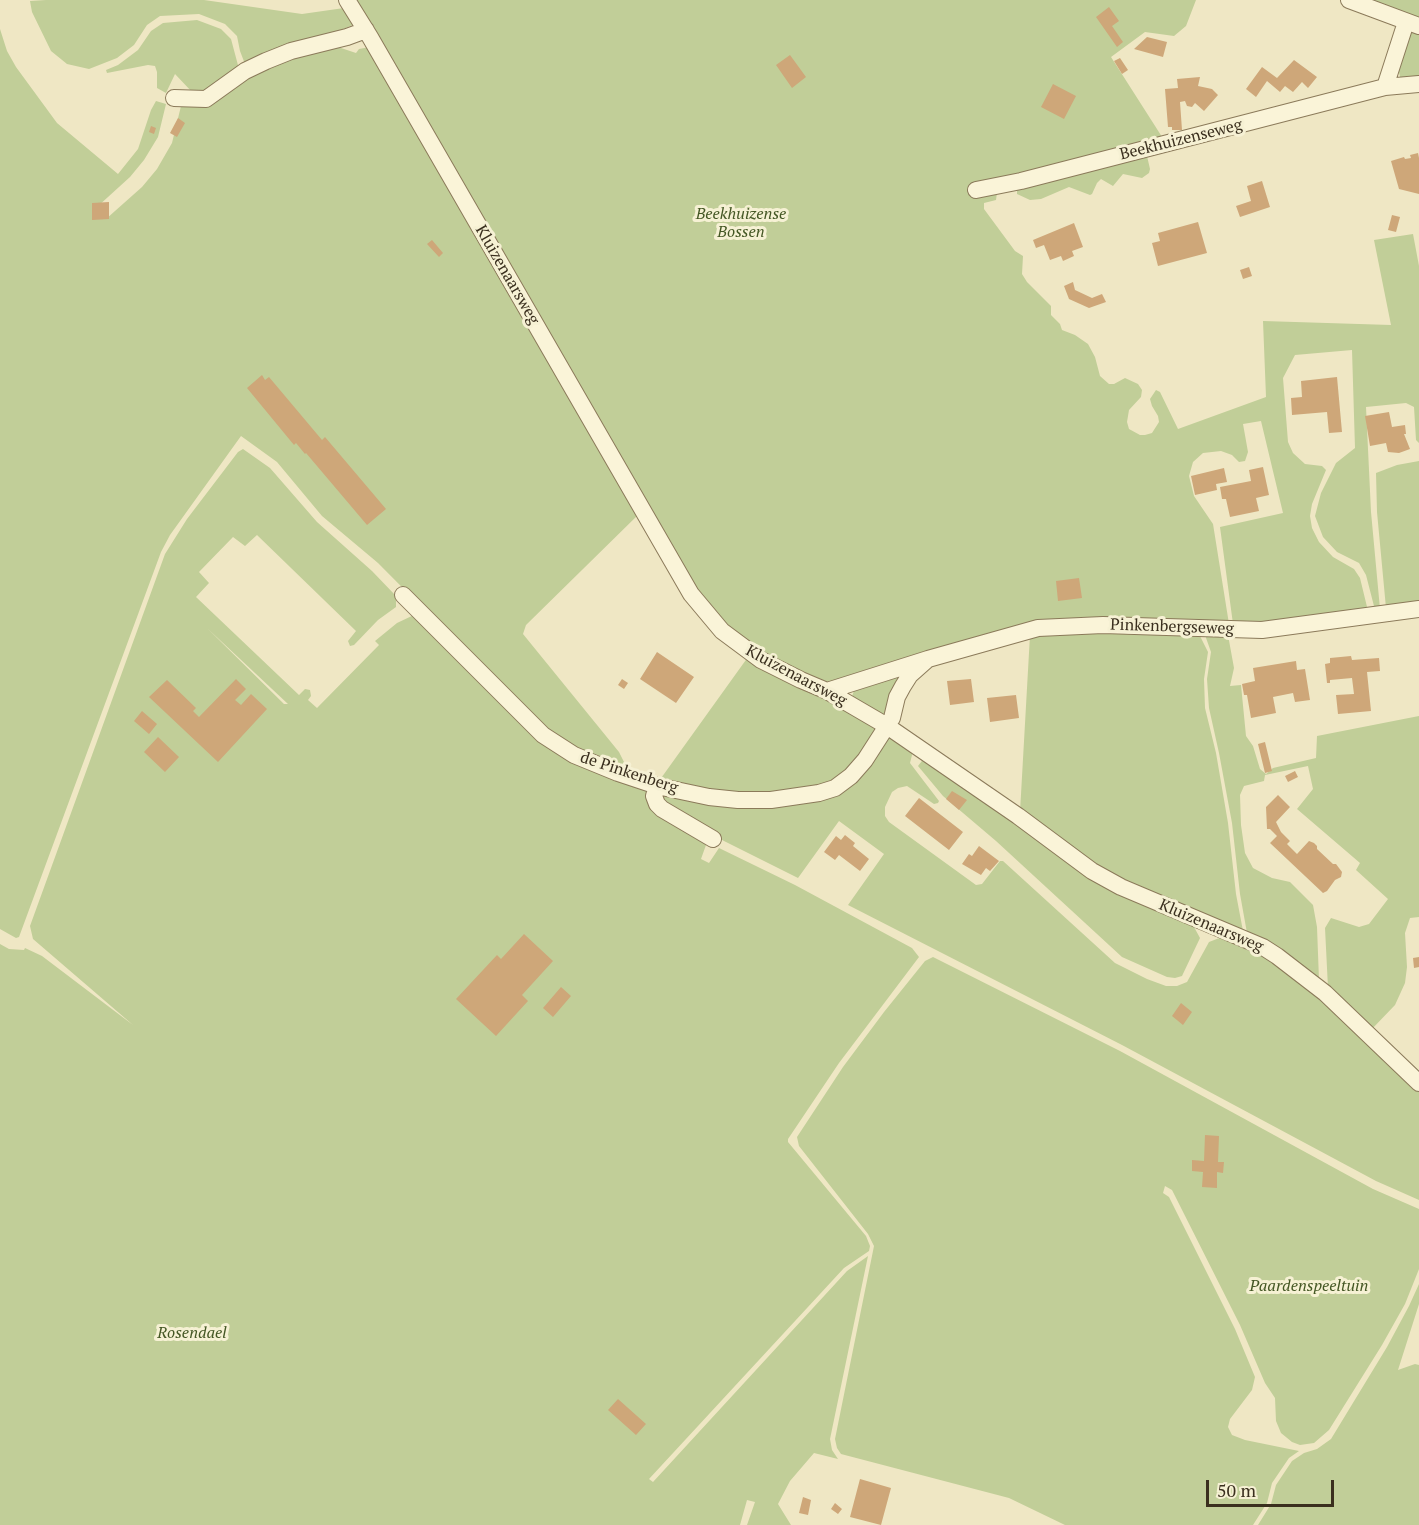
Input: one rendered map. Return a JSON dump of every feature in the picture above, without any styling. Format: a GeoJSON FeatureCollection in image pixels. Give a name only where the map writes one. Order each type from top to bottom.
{"type":"FeatureCollection","features":[{"type":"Feature","properties":{"kind":"street","name":"Kluizenaarsweg"},"geometry":{"type":"LineString","coordinates":[[347,0],[691,594],[722,631],[761,660],[827,691],[886,726],[1018,816],[1092,871],[1121,887],[1263,947],[1277,956],[1325,993],[1419,1083]]}},
{"type":"Feature","properties":{"kind":"street"},"geometry":{"type":"LineString","coordinates":[[1349,0],[1413,24],[1385,87]]}},
{"type":"Feature","properties":{"kind":"street"},"geometry":{"type":"LineString","coordinates":[[174,98],[206,99],[245,71],[266,61],[291,51],[347,38],[366,30]]}},
{"type":"Feature","properties":{"kind":"street","name":"Beekhuizenseweg"},"geometry":{"type":"LineString","coordinates":[[976,190],[1021,181],[1385,87],[1419,84]]}},
{"type":"Feature","properties":{"kind":"street","name":"de Pinkenberg"},"geometry":{"type":"LineString","coordinates":[[403,595],[543,735],[574,755],[657,786],[710,797],[738,800],[771,800],[819,793],[835,788],[851,776],[865,760],[886,726]]}},
{"type":"Feature","properties":{"kind":"street","name":"Pinkenbergseweg"},"geometry":{"type":"LineString","coordinates":[[827,691],[1038,628],[1103,625],[1262,630],[1419,609]]}},
{"type":"Feature","properties":{"kind":"street","name":"Pinkenbergseweg"},"geometry":{"type":"LineString","coordinates":[[886,726],[892,718],[897,697],[903,686],[910,675],[928,659]]}},
{"type":"Feature","properties":{"kind":"street"},"geometry":{"type":"LineString","coordinates":[[657,786],[654,796],[662,809],[713,839]]}},
{"type":"Feature","properties":{"kind":"green space"},"geometry":{"type":"Polygon","coordinates":[[[204,0],[302,14],[344,8],[355,24],[245,64],[237,36],[225,24],[199,14],[160,16],[147,25],[134,45],[117,58],[89,69],[67,64],[51,51],[32,12],[30,1],[204,0]]]}},
{"type":"Feature","properties":{"kind":"green space","name":"Beekhuizense Bossen"},"geometry":{"type":"Polygon","coordinates":[[[353,0],[1196,0],[1186,26],[1174,36],[1145,32],[1111,57],[1164,140],[1147,156],[1149,173],[1142,178],[1123,174],[1113,186],[1101,179],[1090,195],[1069,187],[1041,199],[1030,200],[1017,194],[1017,188],[997,193],[996,200],[984,203],[984,209],[1015,251],[1023,256],[1022,274],[1051,306],[1051,315],[1060,324],[1062,330],[1088,344],[1095,357],[1100,376],[1109,384],[1125,378],[1138,384],[1142,390],[1141,397],[1129,410],[1127,422],[1129,429],[1140,435],[1152,433],[1159,422],[1150,399],[1156,390],[1160,392],[1178,429],[1266,397],[1263,321],[1391,325],[1374,240],[1413,234],[1419,266],[1419,443],[1416,440],[1414,407],[1406,403],[1366,407],[1371,512],[1380,609],[1375,610],[1366,575],[1359,563],[1337,552],[1323,537],[1315,516],[1321,493],[1336,463],[1355,448],[1352,350],[1295,355],[1283,378],[1288,442],[1293,453],[1305,464],[1322,466],[1326,470],[1312,504],[1310,516],[1312,528],[1319,542],[1333,557],[1354,569],[1360,578],[1368,611],[1297,621],[1233,624],[1220,527],[1283,513],[1261,421],[1243,424],[1248,452],[1245,461],[1239,462],[1232,455],[1221,451],[1203,453],[1193,462],[1189,476],[1194,496],[1213,524],[1229,624],[1104,620],[835,682],[822,683],[764,654],[709,610],[353,0]]]}},
{"type":"Feature","properties":{"kind":"green space"},"geometry":{"type":"Polygon","coordinates":[[[1364,0],[1419,0],[1419,20],[1364,0]]]}},
{"type":"Feature","properties":{"kind":"green space"},"geometry":{"type":"Polygon","coordinates":[[[197,20],[221,29],[231,39],[239,69],[202,96],[192,92],[175,74],[166,93],[157,88],[155,66],[148,65],[107,73],[106,70],[118,65],[138,50],[151,31],[163,23],[197,20]]]}},
{"type":"Feature","properties":{"kind":"green space"},"geometry":{"type":"Polygon","coordinates":[[[0,29],[7,51],[16,67],[57,123],[118,174],[138,149],[156,101],[166,104],[158,137],[144,160],[130,177],[97,207],[106,219],[142,187],[157,169],[172,143],[181,106],[267,65],[338,47],[356,53],[359,49],[370,47],[639,514],[526,625],[523,634],[619,752],[624,762],[620,768],[577,751],[527,713],[378,563],[322,516],[277,462],[241,436],[170,535],[161,552],[19,937],[16,938],[0,929],[0,29]]]}},
{"type":"Feature","properties":{"kind":"green space"},"geometry":{"type":"Polygon","coordinates":[[[1414,30],[1419,32],[1419,80],[1401,81],[1398,68],[1408,33],[1414,30]]]}},
{"type":"Feature","properties":{"kind":"green space","name":"Rosendael"},"geometry":{"type":"Polygon","coordinates":[[[243,449],[270,468],[317,522],[372,571],[396,596],[396,607],[378,620],[354,645],[350,646],[348,641],[356,631],[257,535],[245,546],[233,537],[199,572],[209,583],[196,597],[299,695],[305,689],[310,690],[311,696],[308,700],[317,708],[379,645],[375,641],[397,623],[416,614],[541,740],[650,789],[706,845],[701,859],[709,863],[719,848],[795,885],[912,948],[919,957],[839,1063],[788,1139],[788,1142],[866,1236],[870,1246],[869,1251],[844,1268],[649,1479],[653,1482],[847,1271],[868,1256],[830,1439],[832,1450],[838,1459],[814,1453],[790,1481],[778,1504],[791,1525],[747,1525],[755,1502],[747,1500],[740,1525],[0,1525],[0,944],[9,949],[24,950],[25,948],[42,956],[133,1025],[33,939],[30,926],[165,554],[187,519],[238,452],[243,449]],[[207,628],[284,704],[288,704],[207,628]]]}},
{"type":"Feature","properties":{"kind":"green space"},"geometry":{"type":"Polygon","coordinates":[[[1419,461],[1419,603],[1386,608],[1377,512],[1376,473],[1397,465],[1419,461]]]}},
{"type":"Feature","properties":{"kind":"green space"},"geometry":{"type":"Polygon","coordinates":[[[1062,631],[1199,634],[1208,652],[1204,679],[1205,708],[1216,753],[1228,823],[1236,894],[1243,931],[1172,904],[1095,866],[1020,812],[1030,635],[1062,631]]]}},
{"type":"Feature","properties":{"kind":"green space"},"geometry":{"type":"Polygon","coordinates":[[[1205,635],[1228,635],[1234,668],[1230,686],[1241,685],[1246,736],[1253,746],[1260,769],[1266,774],[1273,768],[1316,758],[1317,736],[1419,716],[1419,917],[1410,918],[1405,933],[1407,967],[1405,983],[1395,1005],[1371,1030],[1328,988],[1325,928],[1331,918],[1359,927],[1369,924],[1388,899],[1356,870],[1360,863],[1297,809],[1313,789],[1308,766],[1265,775],[1264,781],[1244,786],[1240,795],[1241,825],[1245,853],[1253,868],[1272,878],[1290,882],[1313,905],[1317,927],[1319,980],[1247,933],[1232,823],[1209,708],[1207,679],[1211,652],[1205,635]]]}},
{"type":"Feature","properties":{"kind":"green space"},"geometry":{"type":"Polygon","coordinates":[[[748,657],[876,727],[876,737],[847,774],[819,788],[739,796],[659,781],[748,657]]]}},
{"type":"Feature","properties":{"kind":"green space"},"geometry":{"type":"Polygon","coordinates":[[[907,669],[887,716],[883,718],[852,697],[854,690],[907,669]]]}},
{"type":"Feature","properties":{"kind":"green space"},"geometry":{"type":"Polygon","coordinates":[[[888,736],[913,751],[910,763],[939,801],[934,804],[907,786],[898,788],[892,792],[885,807],[885,816],[889,822],[976,885],[982,884],[1000,861],[1003,861],[1115,963],[1166,986],[1177,986],[1187,982],[1209,942],[1222,937],[1260,952],[1307,985],[1419,1091],[1419,1200],[1376,1181],[1122,1045],[848,905],[884,854],[839,821],[798,878],[724,841],[664,805],[662,791],[819,798],[888,736]]]}},
{"type":"Feature","properties":{"kind":"green space"},"geometry":{"type":"Polygon","coordinates":[[[925,757],[1194,927],[1200,938],[1182,976],[1167,977],[1122,957],[996,841],[943,796],[918,766],[925,757]]]}},
{"type":"Feature","properties":{"kind":"green space","name":"Paardenspeeltuin"},"geometry":{"type":"Polygon","coordinates":[[[933,957],[1120,1051],[1373,1189],[1419,1209],[1419,1269],[1405,1304],[1329,1430],[1314,1443],[1300,1445],[1281,1433],[1276,1421],[1275,1398],[1265,1383],[1240,1325],[1172,1190],[1165,1186],[1163,1193],[1169,1197],[1235,1329],[1255,1377],[1252,1390],[1230,1419],[1228,1427],[1232,1435],[1245,1440],[1299,1451],[1289,1458],[1272,1483],[1267,1503],[1253,1525],[1065,1525],[1009,1498],[841,1454],[837,1448],[835,1439],[874,1246],[868,1234],[799,1146],[797,1137],[843,1067],[884,1012],[925,961],[933,957]]]}},
{"type":"Feature","properties":{"kind":"green space"},"geometry":{"type":"Polygon","coordinates":[[[1419,1284],[1419,1304],[1398,1370],[1415,1364],[1419,1365],[1419,1525],[1258,1525],[1271,1504],[1276,1485],[1292,1461],[1304,1453],[1317,1449],[1331,1439],[1387,1347],[1419,1284]]]}},
{"type":"Feature","properties":{"kind":"building"},"geometry":{"type":"Polygon","coordinates":[[[1109,7],[1119,21],[1112,26],[1123,42],[1117,47],[1096,17],[1109,7]]]}},
{"type":"Feature","properties":{"kind":"building"},"geometry":{"type":"Polygon","coordinates":[[[1147,37],[1167,42],[1163,57],[1134,49],[1147,37]]]}},
{"type":"Feature","properties":{"kind":"building"},"geometry":{"type":"Polygon","coordinates":[[[790,55],[806,77],[792,88],[776,65],[790,55]]]}},
{"type":"Feature","properties":{"kind":"building"},"geometry":{"type":"Polygon","coordinates":[[[1120,58],[1128,70],[1122,74],[1114,61],[1120,58]]]}},
{"type":"Feature","properties":{"kind":"building"},"geometry":{"type":"Polygon","coordinates":[[[1294,60],[1317,77],[1308,88],[1302,82],[1293,92],[1285,86],[1280,92],[1267,81],[1256,97],[1246,89],[1262,67],[1277,78],[1294,60]]]}},
{"type":"Feature","properties":{"kind":"building"},"geometry":{"type":"Polygon","coordinates":[[[1200,77],[1198,86],[1212,89],[1218,95],[1204,111],[1195,103],[1192,107],[1187,106],[1185,101],[1180,102],[1182,130],[1172,130],[1172,127],[1168,127],[1165,89],[1178,88],[1177,79],[1200,77]]]}},
{"type":"Feature","properties":{"kind":"building"},"geometry":{"type":"Polygon","coordinates":[[[1053,84],[1076,96],[1064,119],[1041,107],[1053,84]]]}},
{"type":"Feature","properties":{"kind":"building"},"geometry":{"type":"Polygon","coordinates":[[[178,118],[185,123],[177,137],[170,133],[178,118]]]}},
{"type":"Feature","properties":{"kind":"building"},"geometry":{"type":"Polygon","coordinates":[[[151,126],[156,128],[154,134],[149,132],[151,126]]]}},
{"type":"Feature","properties":{"kind":"building"},"geometry":{"type":"Polygon","coordinates":[[[1418,153],[1419,194],[1399,189],[1391,161],[1404,157],[1405,159],[1411,158],[1410,155],[1418,153]]]}},
{"type":"Feature","properties":{"kind":"building"},"geometry":{"type":"Polygon","coordinates":[[[1262,181],[1270,207],[1240,217],[1236,206],[1251,201],[1247,186],[1262,181]]]}},
{"type":"Feature","properties":{"kind":"building"},"geometry":{"type":"Polygon","coordinates":[[[109,202],[109,219],[92,220],[92,203],[109,202]]]}},
{"type":"Feature","properties":{"kind":"building"},"geometry":{"type":"Polygon","coordinates":[[[1392,215],[1400,217],[1396,232],[1388,230],[1392,215]]]}},
{"type":"Feature","properties":{"kind":"building"},"geometry":{"type":"Polygon","coordinates":[[[1198,222],[1207,253],[1158,266],[1152,243],[1160,241],[1158,233],[1198,222]]]}},
{"type":"Feature","properties":{"kind":"building"},"geometry":{"type":"Polygon","coordinates":[[[1074,223],[1083,247],[1072,251],[1074,256],[1063,261],[1061,256],[1050,260],[1044,245],[1036,248],[1033,240],[1074,223]]]}},
{"type":"Feature","properties":{"kind":"building"},"geometry":{"type":"Polygon","coordinates":[[[432,240],[443,253],[439,257],[427,244],[432,240]]]}},
{"type":"Feature","properties":{"kind":"building"},"geometry":{"type":"Polygon","coordinates":[[[1249,267],[1252,276],[1243,279],[1240,270],[1249,267]]]}},
{"type":"Feature","properties":{"kind":"building"},"geometry":{"type":"Polygon","coordinates":[[[1073,282],[1075,290],[1092,298],[1102,294],[1106,302],[1089,308],[1069,299],[1064,286],[1073,282]]]}},
{"type":"Feature","properties":{"kind":"building"},"geometry":{"type":"Polygon","coordinates":[[[262,375],[265,380],[269,377],[322,440],[325,437],[386,509],[367,525],[306,453],[296,443],[294,445],[247,388],[262,375]]]}},
{"type":"Feature","properties":{"kind":"building"},"geometry":{"type":"Polygon","coordinates":[[[1337,377],[1342,432],[1329,433],[1327,412],[1292,415],[1291,398],[1302,397],[1301,381],[1337,377]]]}},
{"type":"Feature","properties":{"kind":"building"},"geometry":{"type":"Polygon","coordinates":[[[1389,412],[1392,427],[1405,425],[1406,434],[1404,434],[1410,449],[1399,453],[1388,452],[1386,443],[1370,446],[1365,416],[1389,412]]]}},
{"type":"Feature","properties":{"kind":"building"},"geometry":{"type":"Polygon","coordinates":[[[1263,467],[1269,495],[1256,498],[1259,511],[1230,517],[1226,499],[1222,499],[1220,487],[1251,481],[1249,470],[1263,467]]]}},
{"type":"Feature","properties":{"kind":"building"},"geometry":{"type":"Polygon","coordinates":[[[1224,468],[1227,482],[1216,484],[1217,490],[1195,495],[1191,476],[1224,468]]]}},
{"type":"Feature","properties":{"kind":"building"},"geometry":{"type":"Polygon","coordinates":[[[1079,578],[1082,598],[1058,601],[1056,581],[1079,578]]]}},
{"type":"Feature","properties":{"kind":"building"},"geometry":{"type":"Polygon","coordinates":[[[657,652],[694,677],[676,703],[640,679],[657,652]]]}},
{"type":"Feature","properties":{"kind":"building"},"geometry":{"type":"Polygon","coordinates":[[[1351,656],[1352,660],[1379,658],[1380,671],[1367,672],[1371,711],[1338,714],[1336,695],[1354,694],[1352,678],[1330,680],[1330,683],[1327,683],[1325,664],[1330,663],[1330,658],[1351,656]]]}},
{"type":"Feature","properties":{"kind":"building"},"geometry":{"type":"Polygon","coordinates":[[[1296,661],[1297,670],[1305,669],[1310,700],[1295,702],[1293,693],[1273,697],[1276,713],[1251,718],[1247,695],[1244,695],[1242,684],[1255,681],[1253,668],[1296,661]]]}},
{"type":"Feature","properties":{"kind":"building"},"geometry":{"type":"Polygon","coordinates":[[[236,679],[246,689],[235,700],[241,705],[251,694],[267,709],[218,762],[149,697],[167,680],[196,708],[193,711],[199,717],[236,679]]]}},
{"type":"Feature","properties":{"kind":"building"},"geometry":{"type":"Polygon","coordinates":[[[622,679],[628,683],[624,689],[618,685],[622,679]]]}},
{"type":"Feature","properties":{"kind":"building"},"geometry":{"type":"Polygon","coordinates":[[[971,679],[974,702],[950,705],[947,681],[971,679]]]}},
{"type":"Feature","properties":{"kind":"building"},"geometry":{"type":"Polygon","coordinates":[[[1016,695],[1019,718],[990,722],[987,698],[1016,695]]]}},
{"type":"Feature","properties":{"kind":"building"},"geometry":{"type":"Polygon","coordinates":[[[142,711],[157,724],[149,734],[134,721],[142,711]]]}},
{"type":"Feature","properties":{"kind":"building"},"geometry":{"type":"Polygon","coordinates":[[[158,737],[179,757],[165,772],[144,752],[158,737]]]}},
{"type":"Feature","properties":{"kind":"building"},"geometry":{"type":"Polygon","coordinates":[[[1265,742],[1272,771],[1265,773],[1258,744],[1265,742]]]}},
{"type":"Feature","properties":{"kind":"building"},"geometry":{"type":"Polygon","coordinates":[[[1295,771],[1298,777],[1288,782],[1285,776],[1295,771]]]}},
{"type":"Feature","properties":{"kind":"building"},"geometry":{"type":"Polygon","coordinates":[[[952,791],[967,800],[959,810],[946,799],[952,791]]]}},
{"type":"Feature","properties":{"kind":"building"},"geometry":{"type":"Polygon","coordinates":[[[1278,795],[1290,807],[1276,822],[1281,832],[1290,841],[1287,844],[1297,854],[1309,841],[1314,843],[1317,849],[1333,864],[1336,864],[1342,872],[1341,877],[1323,893],[1270,843],[1277,836],[1267,829],[1266,807],[1278,795]]]}},
{"type":"Feature","properties":{"kind":"building"},"geometry":{"type":"Polygon","coordinates":[[[919,798],[963,832],[949,850],[905,816],[919,798]]]}},
{"type":"Feature","properties":{"kind":"building"},"geometry":{"type":"Polygon","coordinates":[[[845,835],[855,843],[853,846],[869,859],[860,871],[839,855],[835,860],[824,852],[836,836],[841,840],[845,835]]]}},
{"type":"Feature","properties":{"kind":"building"},"geometry":{"type":"Polygon","coordinates":[[[979,846],[999,861],[990,871],[986,868],[981,875],[962,864],[979,846]]]}},
{"type":"Feature","properties":{"kind":"building"},"geometry":{"type":"Polygon","coordinates":[[[524,934],[553,961],[522,995],[528,1001],[496,1036],[456,999],[497,955],[501,959],[524,934]]]}},
{"type":"Feature","properties":{"kind":"building"},"geometry":{"type":"Polygon","coordinates":[[[1419,957],[1419,967],[1414,968],[1413,958],[1419,957]]]}},
{"type":"Feature","properties":{"kind":"building"},"geometry":{"type":"Polygon","coordinates":[[[561,987],[571,996],[553,1017],[543,1008],[561,987]]]}},
{"type":"Feature","properties":{"kind":"building"},"geometry":{"type":"Polygon","coordinates":[[[1181,1003],[1192,1012],[1183,1025],[1172,1016],[1181,1003]]]}},
{"type":"Feature","properties":{"kind":"building"},"geometry":{"type":"Polygon","coordinates":[[[1205,1135],[1219,1136],[1218,1162],[1224,1162],[1223,1173],[1217,1172],[1217,1188],[1202,1187],[1203,1172],[1192,1171],[1192,1160],[1204,1161],[1205,1135]]]}},
{"type":"Feature","properties":{"kind":"building"},"geometry":{"type":"Polygon","coordinates":[[[618,1399],[646,1424],[636,1435],[608,1410],[618,1399]]]}},
{"type":"Feature","properties":{"kind":"building"},"geometry":{"type":"Polygon","coordinates":[[[860,1479],[891,1488],[881,1525],[850,1517],[860,1479]]]}},
{"type":"Feature","properties":{"kind":"building"},"geometry":{"type":"Polygon","coordinates":[[[803,1497],[811,1500],[808,1515],[799,1513],[803,1497]]]}},
{"type":"Feature","properties":{"kind":"building"},"geometry":{"type":"Polygon","coordinates":[[[835,1503],[842,1509],[838,1514],[831,1509],[835,1503]]]}}]}
